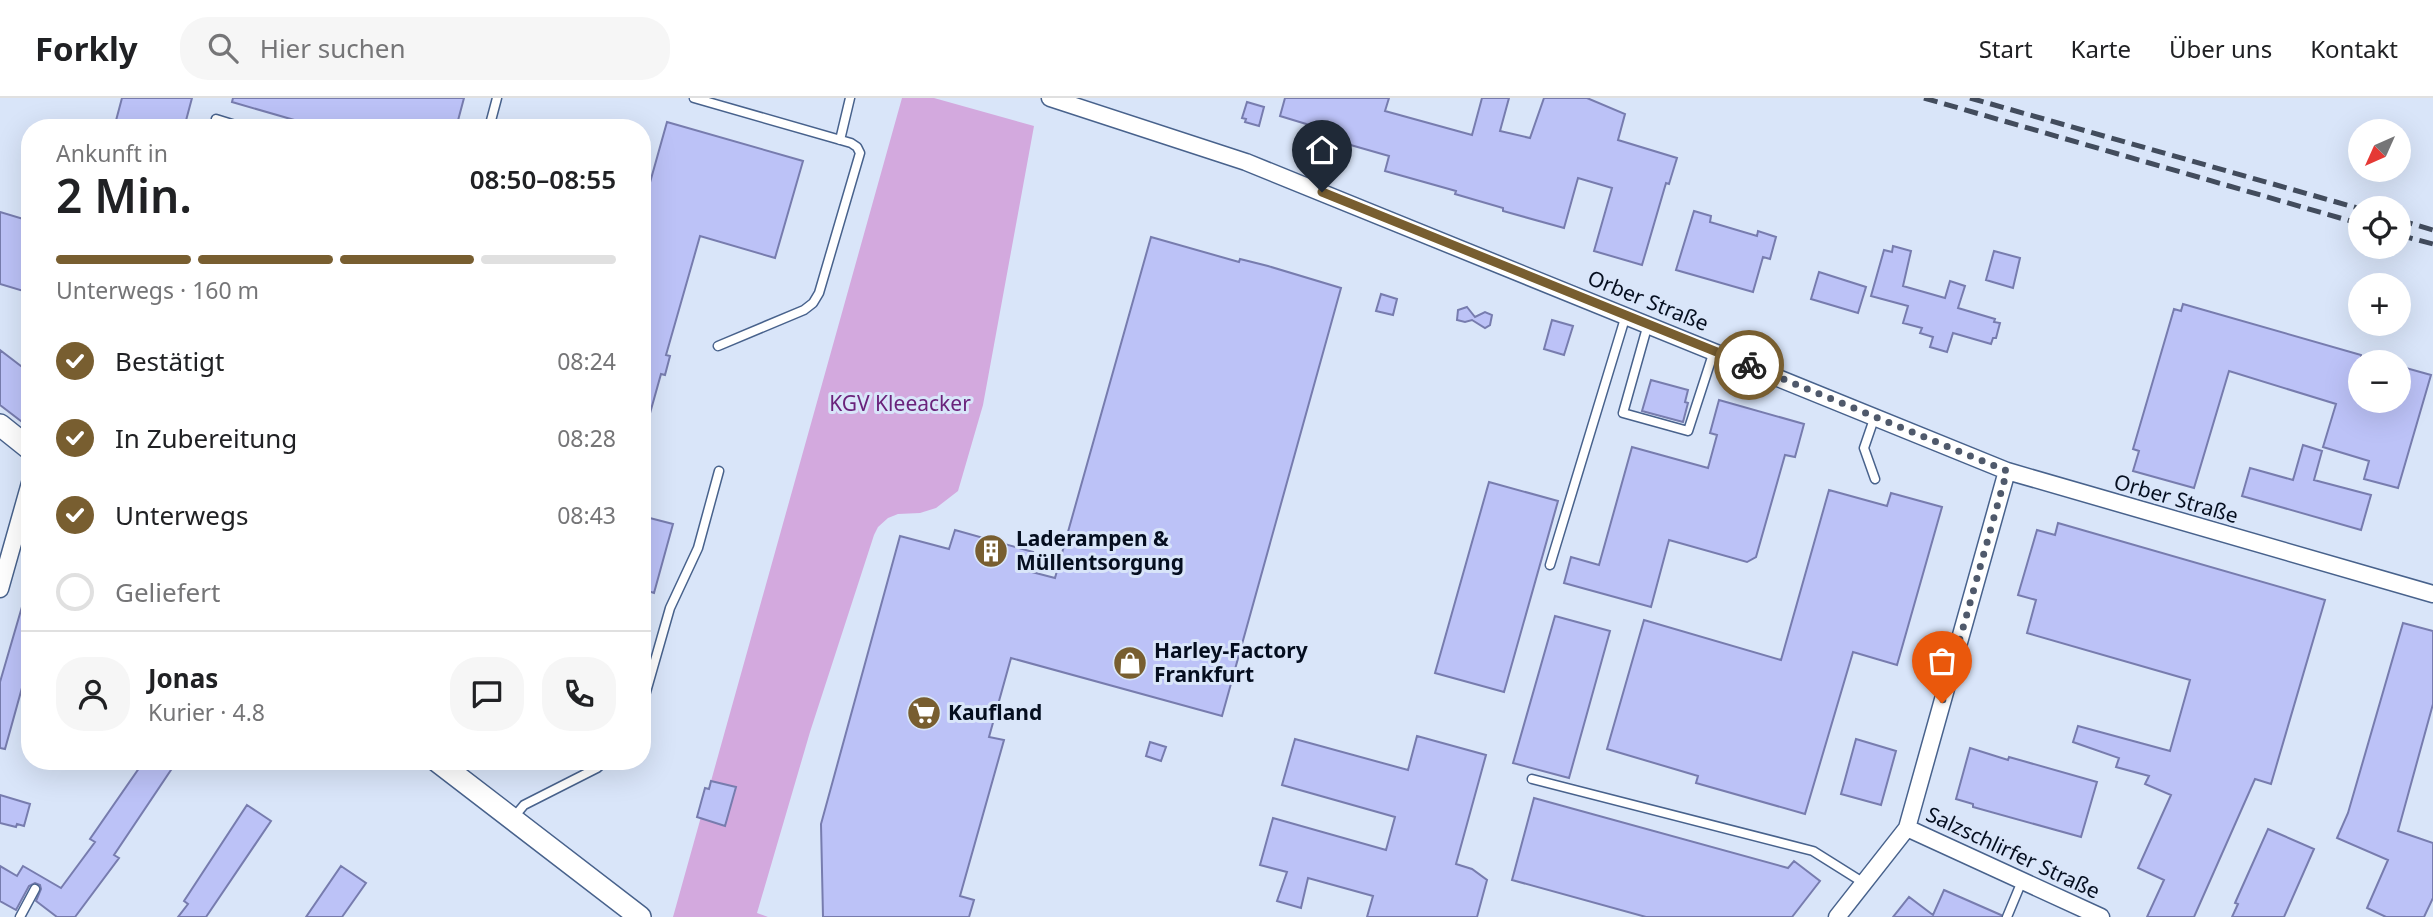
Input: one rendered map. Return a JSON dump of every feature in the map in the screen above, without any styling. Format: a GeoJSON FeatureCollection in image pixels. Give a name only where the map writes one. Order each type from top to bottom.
{"type":"FeatureCollection","features":[{"type":"Feature","properties":{"kind":"street","name":"Orber Straße"},"geometry":{"type":"LineString","coordinates":[[1050,98],[1246,162],[2007,471],[2433,594]]}},
{"type":"Feature","properties":{"kind":"street"},"geometry":{"type":"LineString","coordinates":[[0,425],[21,442]]}},
{"type":"Feature","properties":{"kind":"street"},"geometry":{"type":"LineString","coordinates":[[1837,917],[1907,828],[2007,471]]}},
{"type":"Feature","properties":{"kind":"street"},"geometry":{"type":"LineString","coordinates":[[0,589],[21,515]]}},
{"type":"Feature","properties":{"kind":"street"},"geometry":{"type":"LineString","coordinates":[[448,770],[640,917]]}},
{"type":"Feature","properties":{"kind":"street","name":"Salzschlirfer Straße"},"geometry":{"type":"LineString","coordinates":[[1907,828],[2101,917]]}},
{"type":"Feature","properties":{"kind":"lane"},"geometry":{"type":"LineString","coordinates":[[491,119],[497,98]]}},
{"type":"Feature","properties":{"kind":"lane"},"geometry":{"type":"LineString","coordinates":[[694,98],[840,139],[857,147],[860,153],[819,293],[804,310],[718,346]]}},
{"type":"Feature","properties":{"kind":"lane"},"geometry":{"type":"LineString","coordinates":[[840,139],[850,98]]}},
{"type":"Feature","properties":{"kind":"lane"},"geometry":{"type":"LineString","coordinates":[[1550,565],[1626,315]]}},
{"type":"Feature","properties":{"kind":"lane"},"geometry":{"type":"LineString","coordinates":[[1648,324],[1623,413],[1688,431],[1714,351]]}},
{"type":"Feature","properties":{"kind":"lane"},"geometry":{"type":"LineString","coordinates":[[1875,416],[1864,448],[1875,480]]}},
{"type":"Feature","properties":{"kind":"lane"},"geometry":{"type":"LineString","coordinates":[[651,674],[670,608],[698,548],[719,471]]}},
{"type":"Feature","properties":{"kind":"lane"},"geometry":{"type":"LineString","coordinates":[[512,820],[524,805],[593,770]]}},
{"type":"Feature","properties":{"kind":"lane"},"geometry":{"type":"LineString","coordinates":[[1532,779],[1813,851],[1864,883]]}},
{"type":"Feature","properties":{"kind":"lane"},"geometry":{"type":"LineString","coordinates":[[2007,917],[2022,881]]}},
{"type":"Feature","properties":{"kind":"lane"},"geometry":{"type":"LineString","coordinates":[[20,917],[36,889]]}},
{"type":"Feature","properties":{"kind":"green space","name":"KGV Kleeacker"},"geometry":{"type":"Polygon","coordinates":[[[902,98],[934,98],[1034,126],[983,405],[958,491],[936,508],[888,518],[874,535],[810,732],[757,913],[768,917],[673,917],[902,98]]]}},
{"type":"Feature","properties":{"kind":"building"},"geometry":{"type":"Polygon","coordinates":[[[122,98],[192,98],[186,119],[116,119],[122,98]]]}},
{"type":"Feature","properties":{"kind":"building"},"geometry":{"type":"Polygon","coordinates":[[[233,98],[464,98],[458,119],[291,119],[232,102],[233,98]]]}},
{"type":"Feature","properties":{"kind":"building"},"geometry":{"type":"Polygon","coordinates":[[[1285,98],[1389,98],[1385,111],[1472,135],[1482,98],[1509,98],[1500,131],[1530,138],[1544,98],[1587,98],[1625,114],[1618,140],[1677,158],[1669,184],[1666,183],[1642,265],[1594,251],[1612,188],[1578,178],[1564,228],[1503,211],[1503,208],[1455,194],[1456,191],[1385,171],[1389,156],[1326,138],[1326,130],[1280,116],[1285,98]]]}},
{"type":"Feature","properties":{"kind":"building"},"geometry":{"type":"Polygon","coordinates":[[[1247,102],[1264,107],[1259,126],[1245,122],[1246,119],[1242,118],[1247,102]]]}},
{"type":"Feature","properties":{"kind":"building"},"geometry":{"type":"Polygon","coordinates":[[[667,122],[803,161],[775,258],[700,236],[666,355],[670,356],[665,375],[661,374],[651,410],[651,179],[667,122]]]}},
{"type":"Feature","properties":{"kind":"building"},"geometry":{"type":"Polygon","coordinates":[[[1694,211],[1711,216],[1710,222],[1757,236],[1758,231],[1776,237],[1770,259],[1763,257],[1753,292],[1676,270],[1694,211]]]}},
{"type":"Feature","properties":{"kind":"building"},"geometry":{"type":"Polygon","coordinates":[[[0,212],[21,218],[21,290],[0,284],[0,212]]]}},
{"type":"Feature","properties":{"kind":"building"},"geometry":{"type":"Polygon","coordinates":[[[1151,237],[1239,262],[1240,259],[1268,266],[1341,288],[1222,716],[1011,658],[989,737],[1004,740],[960,896],[974,900],[969,917],[823,917],[821,824],[900,536],[949,549],[955,530],[1033,552],[1028,571],[1055,578],[1151,237]]]}},
{"type":"Feature","properties":{"kind":"building"},"geometry":{"type":"Polygon","coordinates":[[[1893,246],[1911,251],[1903,286],[1945,298],[1950,281],[1965,286],[1958,308],[2000,323],[1996,338],[1993,338],[1991,344],[1953,333],[1947,352],[1930,347],[1933,337],[1920,333],[1922,328],[1903,323],[1908,306],[1871,296],[1884,250],[1892,252],[1893,246]]]}},
{"type":"Feature","properties":{"kind":"building"},"geometry":{"type":"Polygon","coordinates":[[[1994,251],[2020,258],[2013,288],[1986,280],[1994,251]]]}},
{"type":"Feature","properties":{"kind":"building"},"geometry":{"type":"Polygon","coordinates":[[[1819,272],[1866,287],[1858,313],[1811,299],[1819,272]]]}},
{"type":"Feature","properties":{"kind":"building"},"geometry":{"type":"Polygon","coordinates":[[[1381,294],[1397,299],[1393,315],[1376,311],[1381,294]]]}},
{"type":"Feature","properties":{"kind":"building"},"geometry":{"type":"Polygon","coordinates":[[[2183,304],[2348,351],[2348,413],[2411,413],[2411,369],[2431,375],[2398,488],[2364,479],[2369,461],[2323,447],[2336,404],[2229,371],[2194,488],[2133,471],[2139,451],[2133,449],[2174,309],[2181,311],[2183,304]]]}},
{"type":"Feature","properties":{"kind":"building"},"geometry":{"type":"Polygon","coordinates":[[[1467,307],[1475,317],[1485,312],[1492,315],[1490,325],[1485,328],[1472,320],[1457,320],[1458,310],[1467,307]]]}},
{"type":"Feature","properties":{"kind":"building"},"geometry":{"type":"Polygon","coordinates":[[[1552,320],[1573,326],[1564,355],[1544,349],[1552,320]]]}},
{"type":"Feature","properties":{"kind":"building"},"geometry":{"type":"Polygon","coordinates":[[[0,350],[21,366],[21,421],[0,405],[0,350]]]}},
{"type":"Feature","properties":{"kind":"building"},"geometry":{"type":"Polygon","coordinates":[[[1651,380],[1688,390],[1683,422],[1642,411],[1651,380]]]}},
{"type":"Feature","properties":{"kind":"building"},"geometry":{"type":"Polygon","coordinates":[[[1719,400],[1804,424],[1795,457],[1785,455],[1756,557],[1747,562],[1669,540],[1651,607],[1564,583],[1571,557],[1599,565],[1632,447],[1708,468],[1717,435],[1710,433],[1719,400]]]}},
{"type":"Feature","properties":{"kind":"building"},"geometry":{"type":"Polygon","coordinates":[[[2303,445],[2322,451],[2314,480],[2371,495],[2361,530],[2242,496],[2250,468],[2293,480],[2303,445]]]}},
{"type":"Feature","properties":{"kind":"building"},"geometry":{"type":"Polygon","coordinates":[[[1489,482],[1558,501],[1504,692],[1435,673],[1489,482]]]}},
{"type":"Feature","properties":{"kind":"building"},"geometry":{"type":"Polygon","coordinates":[[[1829,490],[1887,506],[1891,493],[1942,507],[1897,665],[1853,652],[1805,814],[1696,783],[1698,776],[1607,749],[1644,620],[1781,660],[1829,490]]]}},
{"type":"Feature","properties":{"kind":"building"},"geometry":{"type":"Polygon","coordinates":[[[651,518],[673,524],[654,593],[651,592],[651,518]]]}},
{"type":"Feature","properties":{"kind":"building"},"geometry":{"type":"Polygon","coordinates":[[[2058,523],[2325,600],[2271,784],[2255,779],[2194,917],[2147,917],[2164,880],[2138,868],[2171,795],[2145,784],[2149,776],[2116,767],[2119,758],[2073,742],[2078,726],[2170,751],[2190,680],[2027,633],[2036,600],[2018,595],[2037,530],[2055,535],[2058,523]]]}},
{"type":"Feature","properties":{"kind":"building"},"geometry":{"type":"Polygon","coordinates":[[[21,610],[21,691],[5,749],[0,748],[0,682],[21,610]]]}},
{"type":"Feature","properties":{"kind":"building"},"geometry":{"type":"Polygon","coordinates":[[[1555,616],[1610,631],[1569,778],[1513,763],[1555,616]]]}},
{"type":"Feature","properties":{"kind":"building"},"geometry":{"type":"Polygon","coordinates":[[[2403,623],[2433,631],[2433,704],[2398,831],[2433,843],[2433,898],[2424,917],[2386,917],[2367,908],[2388,860],[2337,838],[2348,813],[2403,623]]]}},
{"type":"Feature","properties":{"kind":"building"},"geometry":{"type":"Polygon","coordinates":[[[1417,736],[1486,755],[1456,864],[1472,869],[1487,880],[1477,917],[1367,917],[1373,896],[1308,878],[1301,908],[1277,901],[1287,872],[1260,865],[1273,818],[1386,850],[1395,817],[1282,785],[1295,739],[1408,770],[1417,736]]]}},
{"type":"Feature","properties":{"kind":"building"},"geometry":{"type":"Polygon","coordinates":[[[1856,739],[1896,751],[1881,805],[1841,794],[1856,739]]]}},
{"type":"Feature","properties":{"kind":"building"},"geometry":{"type":"Polygon","coordinates":[[[1150,742],[1166,747],[1161,761],[1146,756],[1150,742]]]}},
{"type":"Feature","properties":{"kind":"building"},"geometry":{"type":"Polygon","coordinates":[[[1970,748],[2097,782],[2081,837],[1973,807],[1973,804],[1956,799],[1970,748]]]}},
{"type":"Feature","properties":{"kind":"building"},"geometry":{"type":"Polygon","coordinates":[[[138,770],[171,770],[114,855],[119,858],[75,917],[57,917],[36,901],[41,889],[40,885],[35,883],[29,886],[16,910],[0,901],[0,866],[17,876],[23,866],[61,888],[95,842],[90,839],[138,770]]]}},
{"type":"Feature","properties":{"kind":"building"},"geometry":{"type":"Polygon","coordinates":[[[711,781],[736,787],[725,826],[697,817],[705,788],[709,789],[711,781]]]}},
{"type":"Feature","properties":{"kind":"building"},"geometry":{"type":"Polygon","coordinates":[[[0,795],[30,804],[24,826],[0,823],[0,795]]]}},
{"type":"Feature","properties":{"kind":"building"},"geometry":{"type":"Polygon","coordinates":[[[1534,798],[1788,868],[1794,861],[1820,881],[1792,917],[1646,917],[1512,880],[1534,798]]]}},
{"type":"Feature","properties":{"kind":"building"},"geometry":{"type":"Polygon","coordinates":[[[247,805],[271,821],[206,917],[178,917],[188,904],[184,901],[247,805]]]}},
{"type":"Feature","properties":{"kind":"building"},"geometry":{"type":"Polygon","coordinates":[[[2268,829],[2314,849],[2284,917],[2232,917],[2238,904],[2235,903],[2268,829]]]}},
{"type":"Feature","properties":{"kind":"building"},"geometry":{"type":"Polygon","coordinates":[[[341,866],[366,883],[342,917],[306,917],[341,866]]]}},
{"type":"Feature","properties":{"kind":"building"},"geometry":{"type":"Polygon","coordinates":[[[1944,890],[2001,917],[1893,917],[1909,897],[1933,915],[1944,890]]]}},
{"type":"Feature","properties":{"kind":"railway"},"geometry":{"type":"LineString","coordinates":[[1924,98],[2348,220]]}},
{"type":"Feature","properties":{"kind":"railway"},"geometry":{"type":"LineString","coordinates":[[1970,98],[2348,205]]}},
{"type":"Feature","properties":{"kind":"railway"},"geometry":{"type":"LineString","coordinates":[[2411,224],[2433,230]]}},
{"type":"Feature","properties":{"kind":"railway"},"geometry":{"type":"LineString","coordinates":[[2411,238],[2433,244]]}},
{"type":"Feature","properties":{"kind":"way so far"},"geometry":{"type":"LineString","coordinates":[[1749,365],[2007,471],[1942,703]]}},
{"type":"Feature","properties":{"kind":"place","name":"Laderampen & Müllentsorgung"},"geometry":{"type":"Point","coordinates":[991,551]}},
{"type":"Feature","properties":{"kind":"place","name":"Harley-Factory Frankfurt"},"geometry":{"type":"Point","coordinates":[1130,663]}},
{"type":"Feature","properties":{"kind":"place","name":"Kaufland"},"geometry":{"type":"Point","coordinates":[924,713]}},
{"type":"Feature","properties":{"kind":"route"},"geometry":{"type":"LineString","coordinates":[[1322,192],[1749,365]]}}]}
